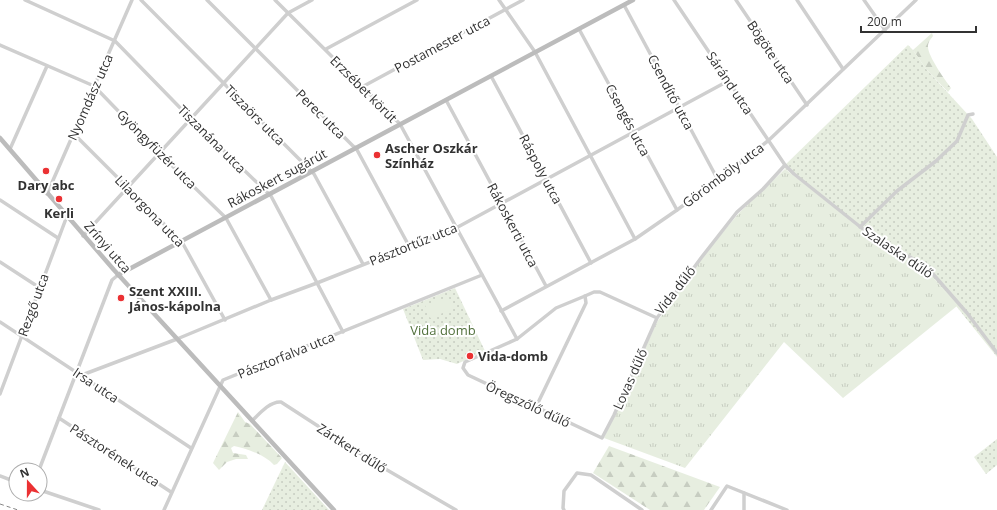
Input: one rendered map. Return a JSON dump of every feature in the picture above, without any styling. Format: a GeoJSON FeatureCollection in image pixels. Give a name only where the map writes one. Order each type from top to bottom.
{"type":"FeatureCollection","features":[{"type":"Feature","properties":{"kind":"street","name":"Tiszanána utca"},"geometry":{"type":"LineString","coordinates":[[26,0],[115,41],[191,119],[269,195],[343,332]]}},
{"type":"Feature","properties":{"kind":"street","name":"Nyomdász utca"},"geometry":{"type":"LineString","coordinates":[[47,194],[132,0]]}},
{"type":"Feature","properties":{"kind":"street","name":"Tiszaörs utca"},"geometry":{"type":"LineString","coordinates":[[141,0],[312,172],[363,264]]}},
{"type":"Feature","properties":{"kind":"street","name":"Perec utca"},"geometry":{"type":"LineString","coordinates":[[207,0],[356,148],[409,246]]}},
{"type":"Feature","properties":{"kind":"street","name":"Erzsébet körút"},"geometry":{"type":"LineString","coordinates":[[275,0],[400,124],[517,339]]}},
{"type":"Feature","properties":{"kind":"street"},"geometry":{"type":"LineString","coordinates":[[83,236],[288,13],[312,0]]}},
{"type":"Feature","properties":{"kind":"street"},"geometry":{"type":"LineString","coordinates":[[326,49],[417,0]]}},
{"type":"Feature","properties":{"kind":"street"},"geometry":{"type":"LineString","coordinates":[[499,0],[535,52],[635,238]]}},
{"type":"Feature","properties":{"kind":"street","name":"Postamester utca"},"geometry":{"type":"LineString","coordinates":[[362,87],[523,0]]}},
{"type":"Feature","properties":{"kind":"street","name":"Rákoskert sugárút"},"geometry":{"type":"LineString","coordinates":[[118,275],[633,0]]}},
{"type":"Feature","properties":{"kind":"street","name":"Sáránd utca"},"geometry":{"type":"LineString","coordinates":[[674,0],[785,165]]}},
{"type":"Feature","properties":{"kind":"street","name":"Bögöte utca"},"geometry":{"type":"LineString","coordinates":[[736,0],[806,104]]}},
{"type":"Feature","properties":{"kind":"street"},"geometry":{"type":"LineString","coordinates":[[797,0],[844,69]]}},
{"type":"Feature","properties":{"kind":"street"},"geometry":{"type":"LineString","coordinates":[[864,0],[885,30]]}},
{"type":"Feature","properties":{"kind":"street","name":"Görömböly utca"},"geometry":{"type":"LineString","coordinates":[[501,311],[635,238],[718,180],[769,140],[916,0]]}},
{"type":"Feature","properties":{"kind":"street","name":"Csendítő utca"},"geometry":{"type":"LineString","coordinates":[[624,5],[718,180]]}},
{"type":"Feature","properties":{"kind":"street","name":"Csengés utca"},"geometry":{"type":"LineString","coordinates":[[579,29],[677,210]]}},
{"type":"Feature","properties":{"kind":"street","name":"Gyöngyfüzér utca"},"geometry":{"type":"LineString","coordinates":[[0,45],[94,86],[226,218],[271,300]]}},
{"type":"Feature","properties":{"kind":"street"},"geometry":{"type":"LineString","coordinates":[[10,149],[47,66]]}},
{"type":"Feature","properties":{"kind":"street","name":"Ráspoly utca"},"geometry":{"type":"LineString","coordinates":[[491,76],[591,262]]}},
{"type":"Feature","properties":{"kind":"street","name":"Pásztortűz utca"},"geometry":{"type":"LineString","coordinates":[[82,375],[225,320],[271,300],[317,284],[363,264],[456,228],[728,81]]}},
{"type":"Feature","properties":{"kind":"street","name":"Rákoskerti utca"},"geometry":{"type":"LineString","coordinates":[[446,100],[546,286]]}},
{"type":"Feature","properties":{"kind":"street"},"geometry":{"type":"LineString","coordinates":[[860,227],[897,191],[936,161],[957,141],[968,115],[973,114]]}},
{"type":"Feature","properties":{"kind":"street","name":"Lilaorgona utca"},"geometry":{"type":"LineString","coordinates":[[74,133],[182,242],[225,320]]}},
{"type":"Feature","properties":{"kind":"street","name":"Zrínyi utca"},"geometry":{"type":"LineString","coordinates":[[0,138],[118,275],[334,510]]}},
{"type":"Feature","properties":{"kind":"street","name":"Szalaska dűlő"},"geometry":{"type":"LineString","coordinates":[[785,165],[794,174],[883,245],[910,257],[933,274],[967,312],[997,353]]}},
{"type":"Feature","properties":{"kind":"street","name":"Vida dűlő"},"geometry":{"type":"LineString","coordinates":[[465,362],[517,339],[556,308],[594,292],[600,292],[657,318],[737,212],[763,189],[785,165]]}},
{"type":"Feature","properties":{"kind":"street"},"geometry":{"type":"LineString","coordinates":[[0,200],[58,238]]}},
{"type":"Feature","properties":{"kind":"street","name":"Rezgő utca"},"geometry":{"type":"LineString","coordinates":[[0,394],[67,216]]}},
{"type":"Feature","properties":{"kind":"street"},"geometry":{"type":"LineString","coordinates":[[0,262],[40,288]]}},
{"type":"Feature","properties":{"kind":"street"},"geometry":{"type":"LineString","coordinates":[[42,462],[112,280],[118,275]]}},
{"type":"Feature","properties":{"kind":"street","name":"Pásztorfalva utca"},"geometry":{"type":"LineString","coordinates":[[219,386],[223,380],[482,275]]}},
{"type":"Feature","properties":{"kind":"street"},"geometry":{"type":"LineString","coordinates":[[536,408],[586,303],[586,296]]}},
{"type":"Feature","properties":{"kind":"street","name":"Lovas dűlő"},"geometry":{"type":"LineString","coordinates":[[602,438],[614,415],[657,318]]}},
{"type":"Feature","properties":{"kind":"street","name":"Irsa utca"},"geometry":{"type":"LineString","coordinates":[[0,322],[191,448]]}},
{"type":"Feature","properties":{"kind":"street","name":"Öregszőlő dűlő"},"geometry":{"type":"LineString","coordinates":[[465,362],[463,368],[468,375],[602,438]]}},
{"type":"Feature","properties":{"kind":"street"},"geometry":{"type":"LineString","coordinates":[[0,379],[5,382]]}},
{"type":"Feature","properties":{"kind":"street"},"geometry":{"type":"LineString","coordinates":[[164,510],[219,386]]}},
{"type":"Feature","properties":{"kind":"street","name":"Zártkert dűlő"},"geometry":{"type":"LineString","coordinates":[[252,421],[266,408],[276,402],[281,402],[375,463],[456,510]]}},
{"type":"Feature","properties":{"kind":"street","name":"Pásztorének utca"},"geometry":{"type":"LineString","coordinates":[[59,418],[171,492]]}},
{"type":"Feature","properties":{"kind":"street"},"geometry":{"type":"LineString","coordinates":[[564,510],[564,491],[577,473],[591,475],[642,510]]}},
{"type":"Feature","properties":{"kind":"street"},"geometry":{"type":"LineString","coordinates":[[711,510],[726,486],[787,510]]}},
{"type":"Feature","properties":{"kind":"street"},"geometry":{"type":"LineString","coordinates":[[48,493],[99,510]]}},
{"type":"Feature","properties":{"kind":"street"},"geometry":{"type":"LineString","coordinates":[[744,493],[744,510]]}},
{"type":"Feature","properties":{"kind":"green space"},"geometry":{"type":"Polygon","coordinates":[[[932,33],[933,36],[928,44],[929,51],[937,68],[951,88],[948,92],[926,69],[913,50],[932,33]]]}},
{"type":"Feature","properties":{"kind":"green space"},"geometry":{"type":"Polygon","coordinates":[[[908,45],[926,69],[972,119],[997,157],[997,357],[932,276],[912,262],[891,251],[783,167],[908,45]]]}},
{"type":"Feature","properties":{"kind":"green space"},"geometry":{"type":"Polygon","coordinates":[[[785,169],[891,251],[912,262],[932,276],[957,306],[843,398],[784,342],[685,468],[604,438],[657,322],[701,258],[739,213],[785,169]]]}},
{"type":"Feature","properties":{"kind":"green space","name":"Vida domb"},"geometry":{"type":"Polygon","coordinates":[[[455,288],[485,351],[457,364],[440,359],[423,360],[403,309],[455,288]]]}},
{"type":"Feature","properties":{"kind":"green space"},"geometry":{"type":"Polygon","coordinates":[[[448,297],[453,309],[430,318],[425,305],[448,297]]]}},
{"type":"Feature","properties":{"kind":"green space"},"geometry":{"type":"Polygon","coordinates":[[[238,412],[245,422],[250,424],[282,458],[277,464],[274,465],[266,458],[256,453],[234,446],[231,448],[233,453],[246,455],[248,459],[236,459],[227,462],[219,470],[213,463],[238,412]]]}},
{"type":"Feature","properties":{"kind":"green space"},"geometry":{"type":"Polygon","coordinates":[[[997,439],[997,465],[986,474],[974,457],[997,439]]]}},
{"type":"Feature","properties":{"kind":"green space"},"geometry":{"type":"Polygon","coordinates":[[[609,446],[720,487],[704,510],[650,510],[593,473],[609,446]]]}},
{"type":"Feature","properties":{"kind":"green space"},"geometry":{"type":"Polygon","coordinates":[[[285,462],[329,510],[262,510],[285,462]]]}},
{"type":"Feature","properties":{"kind":"railway"},"geometry":{"type":"LineString","coordinates":[[0,504],[18,510]]}},
{"type":"Feature","properties":{"kind":"place","name":"Ascher Oszkár Színház"},"geometry":{"type":"Point","coordinates":[377,155]}},
{"type":"Feature","properties":{"kind":"place","name":"Dary abc"},"geometry":{"type":"Point","coordinates":[46,171]}},
{"type":"Feature","properties":{"kind":"place","name":"Kerli"},"geometry":{"type":"Point","coordinates":[59,199]}},
{"type":"Feature","properties":{"kind":"place","name":"Szent XXIII. János-kápolna"},"geometry":{"type":"Point","coordinates":[121,298]}},
{"type":"Feature","properties":{"kind":"place","name":"Vida-domb"},"geometry":{"type":"Point","coordinates":[470,356]}}]}
